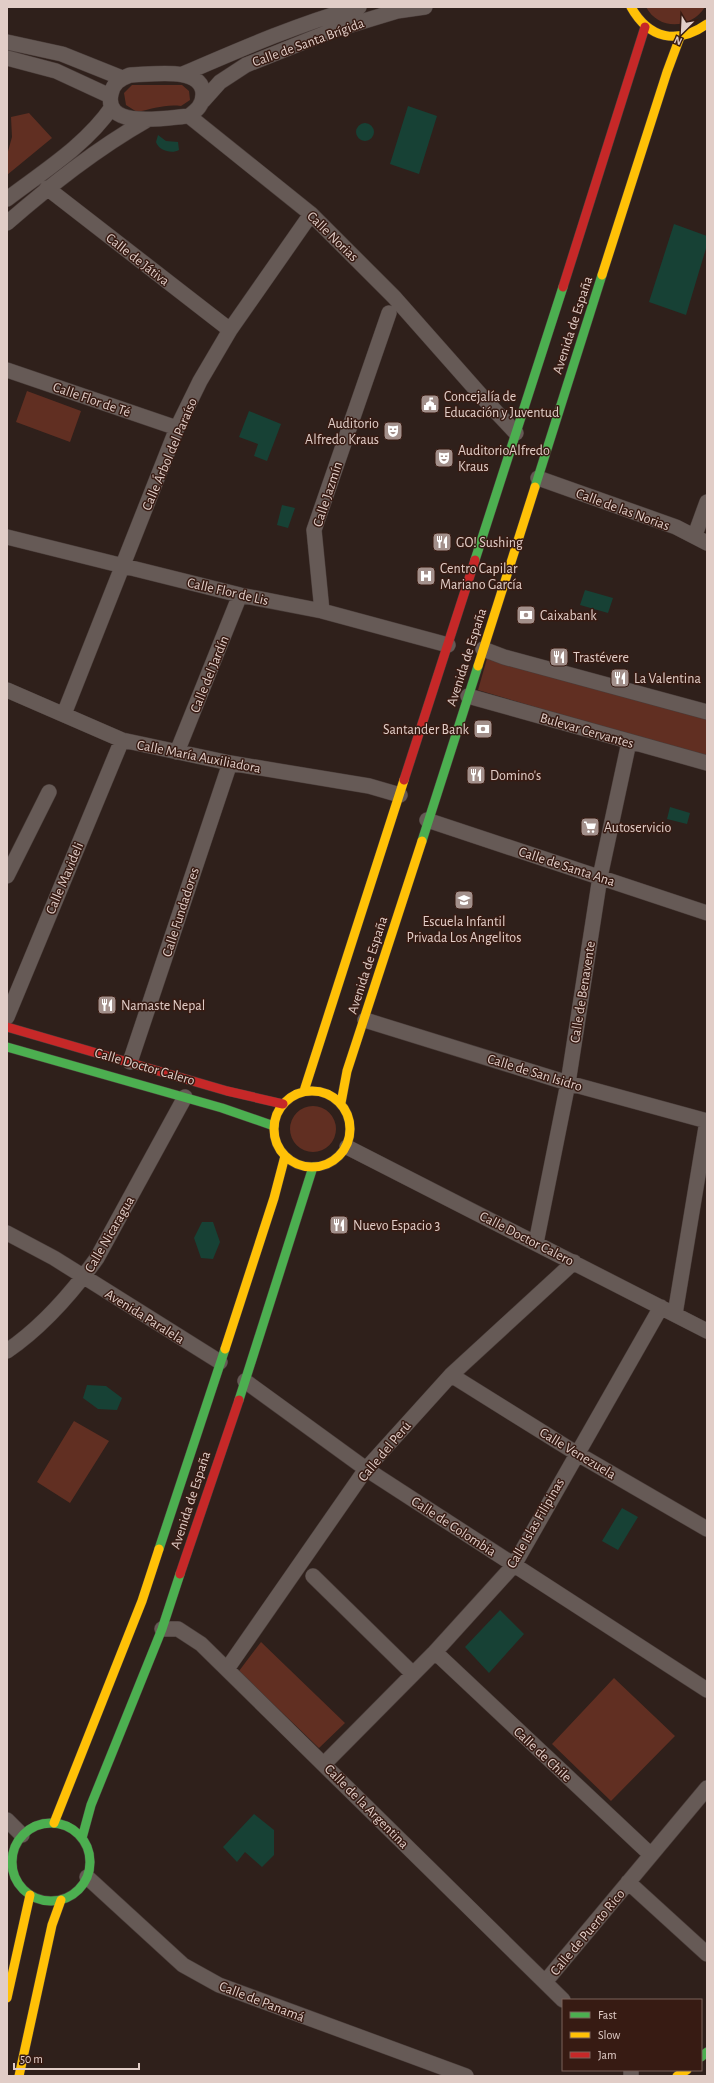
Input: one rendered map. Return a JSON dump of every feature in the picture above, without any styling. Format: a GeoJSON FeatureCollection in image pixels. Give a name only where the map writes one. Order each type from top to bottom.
{"type":"FeatureCollection","features":[{"type":"Feature","properties":{"kind":"street","name":"Calle de Santa Brígida"},"geometry":{"type":"LineString","coordinates":[[183,74],[282,33],[325,17],[359,7]]}},
{"type":"Feature","properties":{"kind":"street","name":"Calle de Santa Brígida"},"geometry":{"type":"LineString","coordinates":[[189,116],[198,110],[203,101],[220,82],[246,66],[331,31],[397,11],[425,7]]}},
{"type":"Feature","properties":{"kind":"street"},"geometry":{"type":"LineString","coordinates":[[631,7],[634,14],[645,26],[656,33],[668,36],[680,37],[694,33],[707,24]]}},
{"type":"Feature","properties":{"kind":"street","name":"Avenida de España"},"geometry":{"type":"LineString","coordinates":[[304,1092],[635,62],[645,26]]}},
{"type":"Feature","properties":{"kind":"street","name":"Avenida de España"},"geometry":{"type":"LineString","coordinates":[[341,1103],[347,1071],[365,1020],[427,820],[538,478],[667,72],[680,37]]}},
{"type":"Feature","properties":{"kind":"street"},"geometry":{"type":"LineString","coordinates":[[7,42],[62,54],[122,78]]}},
{"type":"Feature","properties":{"kind":"street"},"geometry":{"type":"LineString","coordinates":[[7,58],[56,71],[111,101],[118,114],[129,119],[147,120],[189,116]]}},
{"type":"Feature","properties":{"kind":"street"},"geometry":{"type":"LineString","coordinates":[[7,199],[100,125],[111,101],[113,85],[122,78],[130,75],[183,74],[197,79],[203,88],[203,101]]}},
{"type":"Feature","properties":{"kind":"street","name":"Calle Norias"},"geometry":{"type":"LineString","coordinates":[[189,116],[311,214],[394,297],[516,433]]}},
{"type":"Feature","properties":{"kind":"street"},"geometry":{"type":"LineString","coordinates":[[7,223],[47,188],[110,141],[147,120]]}},
{"type":"Feature","properties":{"kind":"street","name":"Calle de Játiva"},"geometry":{"type":"LineString","coordinates":[[47,188],[230,330]]}},
{"type":"Feature","properties":{"kind":"street","name":"Calle Árbol del Paraíso"},"geometry":{"type":"LineString","coordinates":[[64,714],[177,428],[200,381],[230,330],[311,214]]}},
{"type":"Feature","properties":{"kind":"street","name":"Calle Jazmín"},"geometry":{"type":"LineString","coordinates":[[322,611],[314,530],[389,313]]}},
{"type":"Feature","properties":{"kind":"street","name":"Calle Flor de Té"},"geometry":{"type":"LineString","coordinates":[[7,370],[177,428]]}},
{"type":"Feature","properties":{"kind":"street","name":"Calle de las Norias"},"geometry":{"type":"LineString","coordinates":[[538,478],[701,539]]}},
{"type":"Feature","properties":{"kind":"street"},"geometry":{"type":"LineString","coordinates":[[701,539],[707,502]]}},
{"type":"Feature","properties":{"kind":"street","name":"Calle Flor de Lis"},"geometry":{"type":"LineString","coordinates":[[7,537],[240,595],[322,611],[448,645]]}},
{"type":"Feature","properties":{"kind":"street","name":"Calle del Jardín"},"geometry":{"type":"LineString","coordinates":[[177,752],[240,595]]}},
{"type":"Feature","properties":{"kind":"street"},"geometry":{"type":"LineString","coordinates":[[483,649],[504,657],[707,712]]}},
{"type":"Feature","properties":{"kind":"street","name":"Calle María Auxiliadora"},"geometry":{"type":"LineString","coordinates":[[7,690],[122,740],[230,763],[369,786],[400,795]]}},
{"type":"Feature","properties":{"kind":"street","name":"Bulevar Cervantes"},"geometry":{"type":"LineString","coordinates":[[468,696],[707,763]]}},
{"type":"Feature","properties":{"kind":"street","name":"Calle Mavideli"},"geometry":{"type":"LineString","coordinates":[[7,1017],[122,740]]}},
{"type":"Feature","properties":{"kind":"street","name":"Calle de Benavente"},"geometry":{"type":"LineString","coordinates":[[536,1243],[568,1083],[600,877],[629,742]]}},
{"type":"Feature","properties":{"kind":"street","name":"Calle Fundadores"},"geometry":{"type":"LineString","coordinates":[[130,1062],[230,763]]}},
{"type":"Feature","properties":{"kind":"street"},"geometry":{"type":"LineString","coordinates":[[7,876],[49,792]]}},
{"type":"Feature","properties":{"kind":"street","name":"Calle de Santa Ana"},"geometry":{"type":"LineString","coordinates":[[427,820],[707,913]]}},
{"type":"Feature","properties":{"kind":"street","name":"Calle de San Isidro"},"geometry":{"type":"LineString","coordinates":[[365,1020],[568,1083],[707,1121]]}},
{"type":"Feature","properties":{"kind":"street","name":"Calle Doctor Calero"},"geometry":{"type":"LineString","coordinates":[[7,1027],[227,1091],[283,1104]]}},
{"type":"Feature","properties":{"kind":"street","name":"Calle Doctor Calero"},"geometry":{"type":"LineString","coordinates":[[7,1047],[222,1108],[274,1126]]}},
{"type":"Feature","properties":{"kind":"street"},"geometry":{"type":"LineString","coordinates":[[318,1091],[330,1095],[341,1103],[346,1111],[351,1129],[347,1147],[339,1156],[329,1164],[313,1168],[298,1164],[284,1156],[276,1142],[274,1126],[277,1114],[283,1104],[296,1094],[318,1091]]}},
{"type":"Feature","properties":{"kind":"street","name":"Calle Nicaragua"},"geometry":{"type":"LineString","coordinates":[[7,1352],[26,1338],[84,1278],[97,1258],[185,1098]]}},
{"type":"Feature","properties":{"kind":"street"},"geometry":{"type":"LineString","coordinates":[[675,1314],[707,1121]]}},
{"type":"Feature","properties":{"kind":"street","name":"Calle Doctor Calero"},"geometry":{"type":"LineString","coordinates":[[347,1147],[707,1331]]}},
{"type":"Feature","properties":{"kind":"street","name":"Avenida de España"},"geometry":{"type":"LineString","coordinates":[[54,1823],[142,1601],[274,1198],[284,1156]]}},
{"type":"Feature","properties":{"kind":"street","name":"Avenida de España"},"geometry":{"type":"LineString","coordinates":[[82,1838],[91,1805],[162,1629],[245,1381],[313,1168]]}},
{"type":"Feature","properties":{"kind":"street","name":"Avenida Paralela"},"geometry":{"type":"LineString","coordinates":[[7,1233],[54,1258],[220,1362]]}},
{"type":"Feature","properties":{"kind":"street","name":"Calle del Perú"},"geometry":{"type":"LineString","coordinates":[[227,1669],[366,1469],[451,1375],[574,1262]]}},
{"type":"Feature","properties":{"kind":"street","name":"Calle Islas Filipinas"},"geometry":{"type":"LineString","coordinates":[[324,1764],[435,1652],[514,1565],[576,1453],[661,1307]]}},
{"type":"Feature","properties":{"kind":"street","name":"Calle Venezuela"},"geometry":{"type":"LineString","coordinates":[[451,1375],[576,1453],[707,1529]]}},
{"type":"Feature","properties":{"kind":"street","name":"Calle de Colombia"},"geometry":{"type":"LineString","coordinates":[[245,1381],[366,1469],[707,1690]]}},
{"type":"Feature","properties":{"kind":"street"},"geometry":{"type":"LineString","coordinates":[[313,1576],[413,1674]]}},
{"type":"Feature","properties":{"kind":"street","name":"Calle de la Argentina"},"geometry":{"type":"LineString","coordinates":[[162,1629],[178,1629],[201,1644],[562,1999]]}},
{"type":"Feature","properties":{"kind":"street","name":"Calle de Chile"},"geometry":{"type":"LineString","coordinates":[[435,1652],[650,1855]]}},
{"type":"Feature","properties":{"kind":"street","name":"Calle de Puerto Rico"},"geometry":{"type":"LineString","coordinates":[[545,1982],[707,1788]]}},
{"type":"Feature","properties":{"kind":"street"},"geometry":{"type":"LineString","coordinates":[[7,1820],[22,1835]]}},
{"type":"Feature","properties":{"kind":"street"},"geometry":{"type":"LineString","coordinates":[[54,1823],[65,1825],[82,1838],[88,1850],[90,1864],[87,1877],[81,1887],[72,1895],[61,1900],[45,1901],[30,1895],[19,1885],[13,1873],[12,1859],[15,1846],[22,1835],[37,1826],[54,1823]]}},
{"type":"Feature","properties":{"kind":"street","name":"Calle de Panamá"},"geometry":{"type":"LineString","coordinates":[[87,1877],[183,1965],[219,1985],[466,2076]]}},
{"type":"Feature","properties":{"kind":"street","name":"Calle de Puerto Rico"},"geometry":{"type":"LineString","coordinates":[[628,1882],[707,1954]]}},
{"type":"Feature","properties":{"kind":"street"},"geometry":{"type":"LineString","coordinates":[[7,1998],[30,1895]]}},
{"type":"Feature","properties":{"kind":"street"},"geometry":{"type":"LineString","coordinates":[[20,2076],[52,1925],[61,1900]]}},
{"type":"Feature","properties":{"kind":"street"},"geometry":{"type":"LineString","coordinates":[[677,2076],[686,2071]]}},
{"type":"Feature","properties":{"kind":"shaded area"},"geometry":{"type":"Polygon","coordinates":[[[646,7],[705,7],[692,20],[675,24],[659,20],[652,15],[646,7]]]}},
{"type":"Feature","properties":{"kind":"shaded area"},"geometry":{"type":"Polygon","coordinates":[[[132,85],[182,85],[189,91],[190,100],[181,106],[164,106],[137,112],[126,105],[124,93],[132,85]]]}},
{"type":"Feature","properties":{"kind":"shaded area"},"geometry":{"type":"Polygon","coordinates":[[[29,113],[52,138],[7,175],[7,155],[12,137],[11,117],[29,113]]]}},
{"type":"Feature","properties":{"kind":"shaded area"},"geometry":{"type":"Polygon","coordinates":[[[27,391],[81,411],[70,442],[16,422],[27,391]]]}},
{"type":"Feature","properties":{"kind":"shaded area"},"geometry":{"type":"Polygon","coordinates":[[[488,655],[707,717],[707,758],[478,690],[488,655]]]}},
{"type":"Feature","properties":{"kind":"shaded area"},"geometry":{"type":"Polygon","coordinates":[[[313,1106],[326,1110],[332,1116],[336,1129],[332,1142],[326,1148],[313,1152],[300,1148],[294,1142],[290,1129],[294,1116],[300,1110],[313,1106]]]}},
{"type":"Feature","properties":{"kind":"shaded area"},"geometry":{"type":"Polygon","coordinates":[[[74,1421],[109,1441],[70,1503],[37,1482],[74,1421]]]}},
{"type":"Feature","properties":{"kind":"shaded area"},"geometry":{"type":"Polygon","coordinates":[[[261,1642],[345,1723],[319,1748],[239,1671],[261,1642]]]}},
{"type":"Feature","properties":{"kind":"shaded area"},"geometry":{"type":"Polygon","coordinates":[[[614,1678],[675,1736],[611,1801],[552,1744],[614,1678]]]}},
{"type":"Feature","properties":{"kind":"water"},"geometry":{"type":"Polygon","coordinates":[[[408,106],[437,116],[419,174],[390,164],[408,106]]]}},
{"type":"Feature","properties":{"kind":"water"},"geometry":{"type":"Polygon","coordinates":[[[365,123],[371,126],[374,132],[371,138],[365,141],[359,138],[356,132],[359,126],[365,123]]]}},
{"type":"Feature","properties":{"kind":"water"},"geometry":{"type":"Polygon","coordinates":[[[158,135],[166,141],[178,142],[179,150],[169,152],[160,148],[156,142],[158,135]]]}},
{"type":"Feature","properties":{"kind":"water"},"geometry":{"type":"Polygon","coordinates":[[[674,224],[707,236],[707,245],[686,315],[649,302],[674,224]]]}},
{"type":"Feature","properties":{"kind":"water"},"geometry":{"type":"Polygon","coordinates":[[[249,411],[281,424],[267,461],[254,456],[258,444],[239,437],[249,411]]]}},
{"type":"Feature","properties":{"kind":"water"},"geometry":{"type":"Polygon","coordinates":[[[282,505],[295,508],[288,528],[277,525],[282,505]]]}},
{"type":"Feature","properties":{"kind":"water"},"geometry":{"type":"Polygon","coordinates":[[[585,590],[613,598],[608,613],[580,605],[585,590]]]}},
{"type":"Feature","properties":{"kind":"water"},"geometry":{"type":"Polygon","coordinates":[[[670,807],[690,813],[687,824],[667,819],[670,807]]]}},
{"type":"Feature","properties":{"kind":"water"},"geometry":{"type":"Polygon","coordinates":[[[202,1222],[213,1222],[220,1242],[213,1259],[201,1258],[194,1238],[202,1222]]]}},
{"type":"Feature","properties":{"kind":"water"},"geometry":{"type":"Polygon","coordinates":[[[87,1385],[106,1386],[122,1398],[117,1410],[98,1409],[83,1398],[87,1385]]]}},
{"type":"Feature","properties":{"kind":"water"},"geometry":{"type":"Polygon","coordinates":[[[622,1508],[638,1517],[618,1550],[602,1541],[622,1508]]]}},
{"type":"Feature","properties":{"kind":"water"},"geometry":{"type":"Polygon","coordinates":[[[500,1610],[524,1634],[489,1673],[465,1647],[500,1610]]]}},
{"type":"Feature","properties":{"kind":"water"},"geometry":{"type":"Polygon","coordinates":[[[254,1814],[274,1830],[274,1855],[262,1867],[245,1852],[237,1862],[223,1847],[254,1814]]]}},
{"type":"Feature","properties":{"kind":"traffic: fast"},"geometry":{"type":"LineString","coordinates":[[535,487],[602,275]]}},
{"type":"Feature","properties":{"kind":"traffic: fast"},"geometry":{"type":"LineString","coordinates":[[475,560],[563,287]]}},
{"type":"Feature","properties":{"kind":"traffic: fast"},"geometry":{"type":"LineString","coordinates":[[422,841],[478,666]]}},
{"type":"Feature","properties":{"kind":"traffic: fast"},"geometry":{"type":"LineString","coordinates":[[7,1047],[222,1108],[274,1126]]}},
{"type":"Feature","properties":{"kind":"traffic: fast"},"geometry":{"type":"LineString","coordinates":[[239,1400],[313,1167]]}},
{"type":"Feature","properties":{"kind":"traffic: fast"},"geometry":{"type":"LineString","coordinates":[[159,1549],[225,1349]]}},
{"type":"Feature","properties":{"kind":"traffic: fast"},"geometry":{"type":"LineString","coordinates":[[82,1838],[91,1805],[162,1629],[180,1574]]}},
{"type":"Feature","properties":{"kind":"traffic: fast"},"geometry":{"type":"LineString","coordinates":[[51,1823],[66,1826],[79,1834],[87,1847],[90,1862],[87,1877],[79,1890],[66,1898],[51,1901],[36,1898],[23,1890],[15,1877],[12,1862],[15,1847],[23,1834],[36,1826],[51,1823]]}},
{"type":"Feature","properties":{"kind":"traffic: fast"},"geometry":{"type":"LineString","coordinates":[[702,2056],[707,2052]]}},
{"type":"Feature","properties":{"kind":"traffic: slow"},"geometry":{"type":"LineString","coordinates":[[631,7],[638,18],[646,26],[655,32],[664,35],[685,35],[696,31],[707,24]]}},
{"type":"Feature","properties":{"kind":"traffic: slow"},"geometry":{"type":"LineString","coordinates":[[602,275],[667,72],[680,37]]}},
{"type":"Feature","properties":{"kind":"traffic: slow"},"geometry":{"type":"LineString","coordinates":[[478,666],[535,487]]}},
{"type":"Feature","properties":{"kind":"traffic: slow"},"geometry":{"type":"LineString","coordinates":[[304,1091],[404,780]]}},
{"type":"Feature","properties":{"kind":"traffic: slow"},"geometry":{"type":"LineString","coordinates":[[341,1103],[347,1071],[422,841]]}},
{"type":"Feature","properties":{"kind":"traffic: slow"},"geometry":{"type":"LineString","coordinates":[[312,1091],[327,1094],[339,1102],[347,1114],[350,1129],[347,1144],[339,1156],[327,1164],[312,1167],[297,1164],[285,1156],[277,1144],[274,1129],[277,1114],[285,1102],[297,1094],[312,1091]]}},
{"type":"Feature","properties":{"kind":"traffic: slow"},"geometry":{"type":"LineString","coordinates":[[225,1349],[274,1198],[285,1156]]}},
{"type":"Feature","properties":{"kind":"traffic: slow"},"geometry":{"type":"LineString","coordinates":[[54,1823],[142,1601],[159,1549]]}},
{"type":"Feature","properties":{"kind":"traffic: slow"},"geometry":{"type":"LineString","coordinates":[[7,1998],[30,1895]]}},
{"type":"Feature","properties":{"kind":"traffic: slow"},"geometry":{"type":"LineString","coordinates":[[19,2076],[52,1925],[61,1900]]}},
{"type":"Feature","properties":{"kind":"traffic: slow"},"geometry":{"type":"LineString","coordinates":[[677,2076],[685,2071]]}},
{"type":"Feature","properties":{"kind":"traffic: jam"},"geometry":{"type":"LineString","coordinates":[[563,287],[645,27]]}},
{"type":"Feature","properties":{"kind":"traffic: jam"},"geometry":{"type":"LineString","coordinates":[[404,780],[475,560]]}},
{"type":"Feature","properties":{"kind":"traffic: jam"},"geometry":{"type":"LineString","coordinates":[[7,1027],[227,1091],[283,1104]]}},
{"type":"Feature","properties":{"kind":"traffic: jam"},"geometry":{"type":"LineString","coordinates":[[180,1574],[239,1400]]}},
{"type":"Feature","properties":{"kind":"place","name":"Concejalía de Educación y Juventud"},"geometry":{"type":"Point","coordinates":[430,404]}},
{"type":"Feature","properties":{"kind":"place","name":"Auditorio Alfredo Kraus"},"geometry":{"type":"Point","coordinates":[393,431]}},
{"type":"Feature","properties":{"kind":"place","name":"AuditorioAlfredo Kraus"},"geometry":{"type":"Point","coordinates":[444,458]}},
{"type":"Feature","properties":{"kind":"place","name":"GO! Sushing"},"geometry":{"type":"Point","coordinates":[442,542]}},
{"type":"Feature","properties":{"kind":"place","name":"Centro Capilar Mariano García"},"geometry":{"type":"Point","coordinates":[426,576]}},
{"type":"Feature","properties":{"kind":"place","name":"Caixabank"},"geometry":{"type":"Point","coordinates":[526,615]}},
{"type":"Feature","properties":{"kind":"place","name":"Trastévere"},"geometry":{"type":"Point","coordinates":[559,657]}},
{"type":"Feature","properties":{"kind":"place","name":"La Valentina"},"geometry":{"type":"Point","coordinates":[620,678]}},
{"type":"Feature","properties":{"kind":"place","name":"Santander Bank"},"geometry":{"type":"Point","coordinates":[483,729]}},
{"type":"Feature","properties":{"kind":"place","name":"Domino's"},"geometry":{"type":"Point","coordinates":[476,775]}},
{"type":"Feature","properties":{"kind":"place","name":"Autoservicio"},"geometry":{"type":"Point","coordinates":[590,827]}},
{"type":"Feature","properties":{"kind":"place","name":"Escuela Infantil Privada Los Angelitos"},"geometry":{"type":"Point","coordinates":[464,900]}},
{"type":"Feature","properties":{"kind":"place","name":"Namaste Nepal"},"geometry":{"type":"Point","coordinates":[107,1005]}},
{"type":"Feature","properties":{"kind":"place","name":"Nuevo Espacio 3"},"geometry":{"type":"Point","coordinates":[339,1225]}}]}
